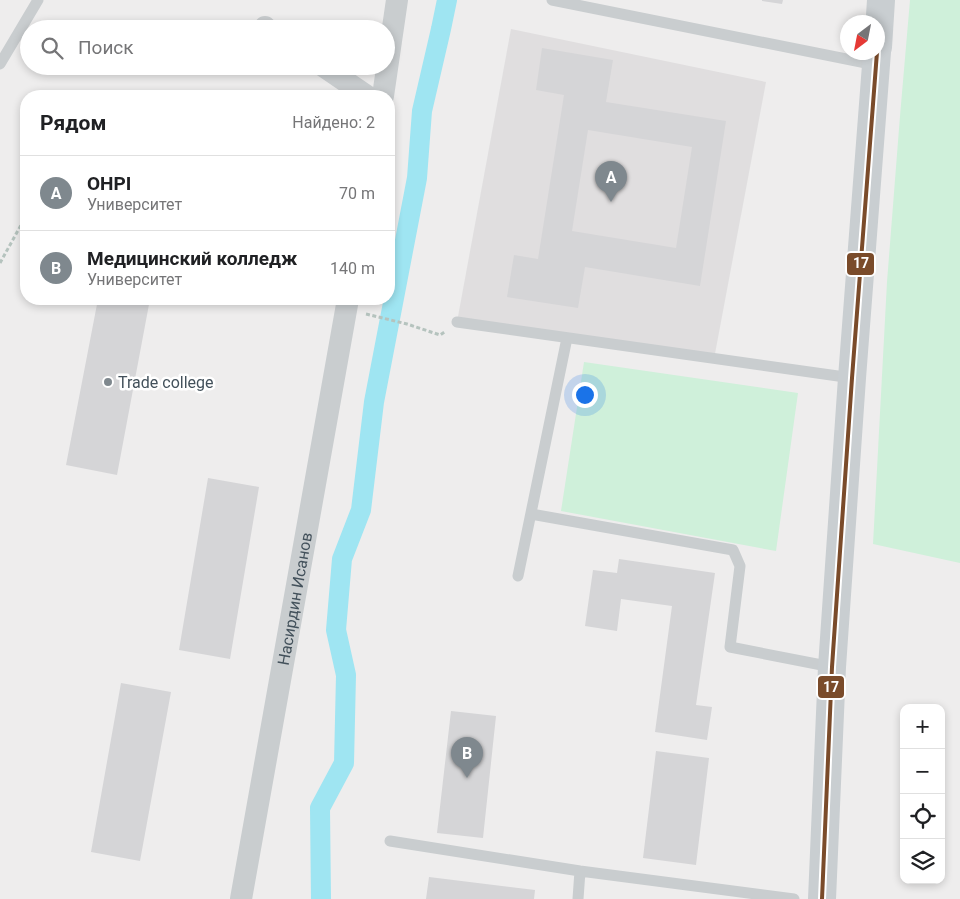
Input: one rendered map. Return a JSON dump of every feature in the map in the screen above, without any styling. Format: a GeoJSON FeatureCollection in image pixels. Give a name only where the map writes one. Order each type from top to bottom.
{"type":"FeatureCollection","features":[{"type":"Feature","properties":{"kind":"main road"},"geometry":{"type":"LineString","coordinates":[[881,15],[882,0]]}},
{"type":"Feature","properties":{"kind":"main road"},"geometry":{"type":"LineString","coordinates":[[822,899],[832,667],[877,60]]}},
{"type":"Feature","properties":{"kind":"street"},"geometry":{"type":"LineString","coordinates":[[394,20],[397,0]]}},
{"type":"Feature","properties":{"kind":"street"},"geometry":{"type":"LineString","coordinates":[[336,75],[358,90]]}},
{"type":"Feature","properties":{"kind":"street"},"geometry":{"type":"LineString","coordinates":[[383,90],[385,75]]}},
{"type":"Feature","properties":{"kind":"street","name":"Насирдин Исанов"},"geometry":{"type":"LineString","coordinates":[[241,899],[347,305]]}},
{"type":"Feature","properties":{"kind":"lane"},"geometry":{"type":"LineString","coordinates":[[26,20],[38,0]]}},
{"type":"Feature","properties":{"kind":"lane"},"geometry":{"type":"LineString","coordinates":[[552,0],[840,49]]}},
{"type":"Feature","properties":{"kind":"lane"},"geometry":{"type":"LineString","coordinates":[[0,64],[20,30]]}},
{"type":"Feature","properties":{"kind":"lane"},"geometry":{"type":"LineString","coordinates":[[457,322],[852,378]]}},
{"type":"Feature","properties":{"kind":"lane"},"geometry":{"type":"LineString","coordinates":[[518,576],[567,338]]}},
{"type":"Feature","properties":{"kind":"lane"},"geometry":{"type":"LineString","coordinates":[[531,514],[733,550],[740,566],[730,647],[832,667]]}},
{"type":"Feature","properties":{"kind":"lane"},"geometry":{"type":"LineString","coordinates":[[390,840],[580,871],[794,899]]}},
{"type":"Feature","properties":{"kind":"lane"},"geometry":{"type":"LineString","coordinates":[[578,899],[580,871]]}},
{"type":"Feature","properties":{"kind":"path"},"geometry":{"type":"LineString","coordinates":[[0,263],[20,227]]}},
{"type":"Feature","properties":{"kind":"path"},"geometry":{"type":"LineString","coordinates":[[371,315],[440,335],[457,322]]}},
{"type":"Feature","properties":{"kind":"shaded area"},"geometry":{"type":"Polygon","coordinates":[[[511,29],[766,82],[714,359],[457,322],[511,29]]]}},
{"type":"Feature","properties":{"kind":"green space"},"geometry":{"type":"Polygon","coordinates":[[[910,0],[960,0],[960,563],[873,544],[887,282],[910,0]]]}},
{"type":"Feature","properties":{"kind":"green space"},"geometry":{"type":"Polygon","coordinates":[[[584,362],[798,393],[776,551],[561,511],[584,362]]]}},
{"type":"Feature","properties":{"kind":"building"},"geometry":{"type":"Polygon","coordinates":[[[762,0],[783,0],[782,4],[762,0]]]}},
{"type":"Feature","properties":{"kind":"building"},"geometry":{"type":"Polygon","coordinates":[[[542,48],[613,60],[606,102],[726,121],[700,286],[585,267],[578,308],[507,297],[514,255],[538,259],[564,95],[536,90],[542,48]],[[588,130],[572,231],[676,248],[692,147],[588,130]]]}},
{"type":"Feature","properties":{"kind":"building","name":"Trade college"},"geometry":{"type":"Polygon","coordinates":[[[97,305],[149,305],[117,475],[66,465],[97,305]]]}},
{"type":"Feature","properties":{"kind":"building"},"geometry":{"type":"Polygon","coordinates":[[[208,478],[259,487],[230,659],[179,650],[208,478]]]}},
{"type":"Feature","properties":{"kind":"building"},"geometry":{"type":"Polygon","coordinates":[[[619,559],[715,573],[696,705],[712,707],[707,740],[655,732],[672,606],[621,599],[617,631],[585,626],[593,570],[617,573],[619,559]]]}},
{"type":"Feature","properties":{"kind":"building"},"geometry":{"type":"Polygon","coordinates":[[[121,683],[171,692],[140,861],[91,852],[121,683]]]}},
{"type":"Feature","properties":{"kind":"building"},"geometry":{"type":"Polygon","coordinates":[[[451,711],[496,716],[483,838],[437,833],[451,711]]]}},
{"type":"Feature","properties":{"kind":"building"},"geometry":{"type":"Polygon","coordinates":[[[656,751],[709,758],[696,865],[643,858],[656,751]]]}},
{"type":"Feature","properties":{"kind":"building"},"geometry":{"type":"Polygon","coordinates":[[[429,877],[535,890],[534,899],[426,899],[429,877]]]}},
{"type":"Feature","properties":{"kind":"waterway"},"geometry":{"type":"LineString","coordinates":[[395,293],[417,178],[422,111],[447,0]]}},
{"type":"Feature","properties":{"kind":"waterway"},"geometry":{"type":"LineString","coordinates":[[321,899],[320,808],[344,763],[346,675],[336,630],[342,559],[361,510],[374,402],[393,305]]}},
{"type":"Feature","properties":{"kind":"transit line","name":"17"},"geometry":{"type":"LineString","coordinates":[[822,899],[832,667],[876,60]]}},
{"type":"Feature","properties":{"kind":"place","name":"OHPI"},"geometry":{"type":"Point","coordinates":[611,202]}},
{"type":"Feature","properties":{"kind":"place","name":"Trade college"},"geometry":{"type":"Point","coordinates":[108,382]}},
{"type":"Feature","properties":{"kind":"place","name":"Медицинский колледж"},"geometry":{"type":"Point","coordinates":[467,778]}}]}
